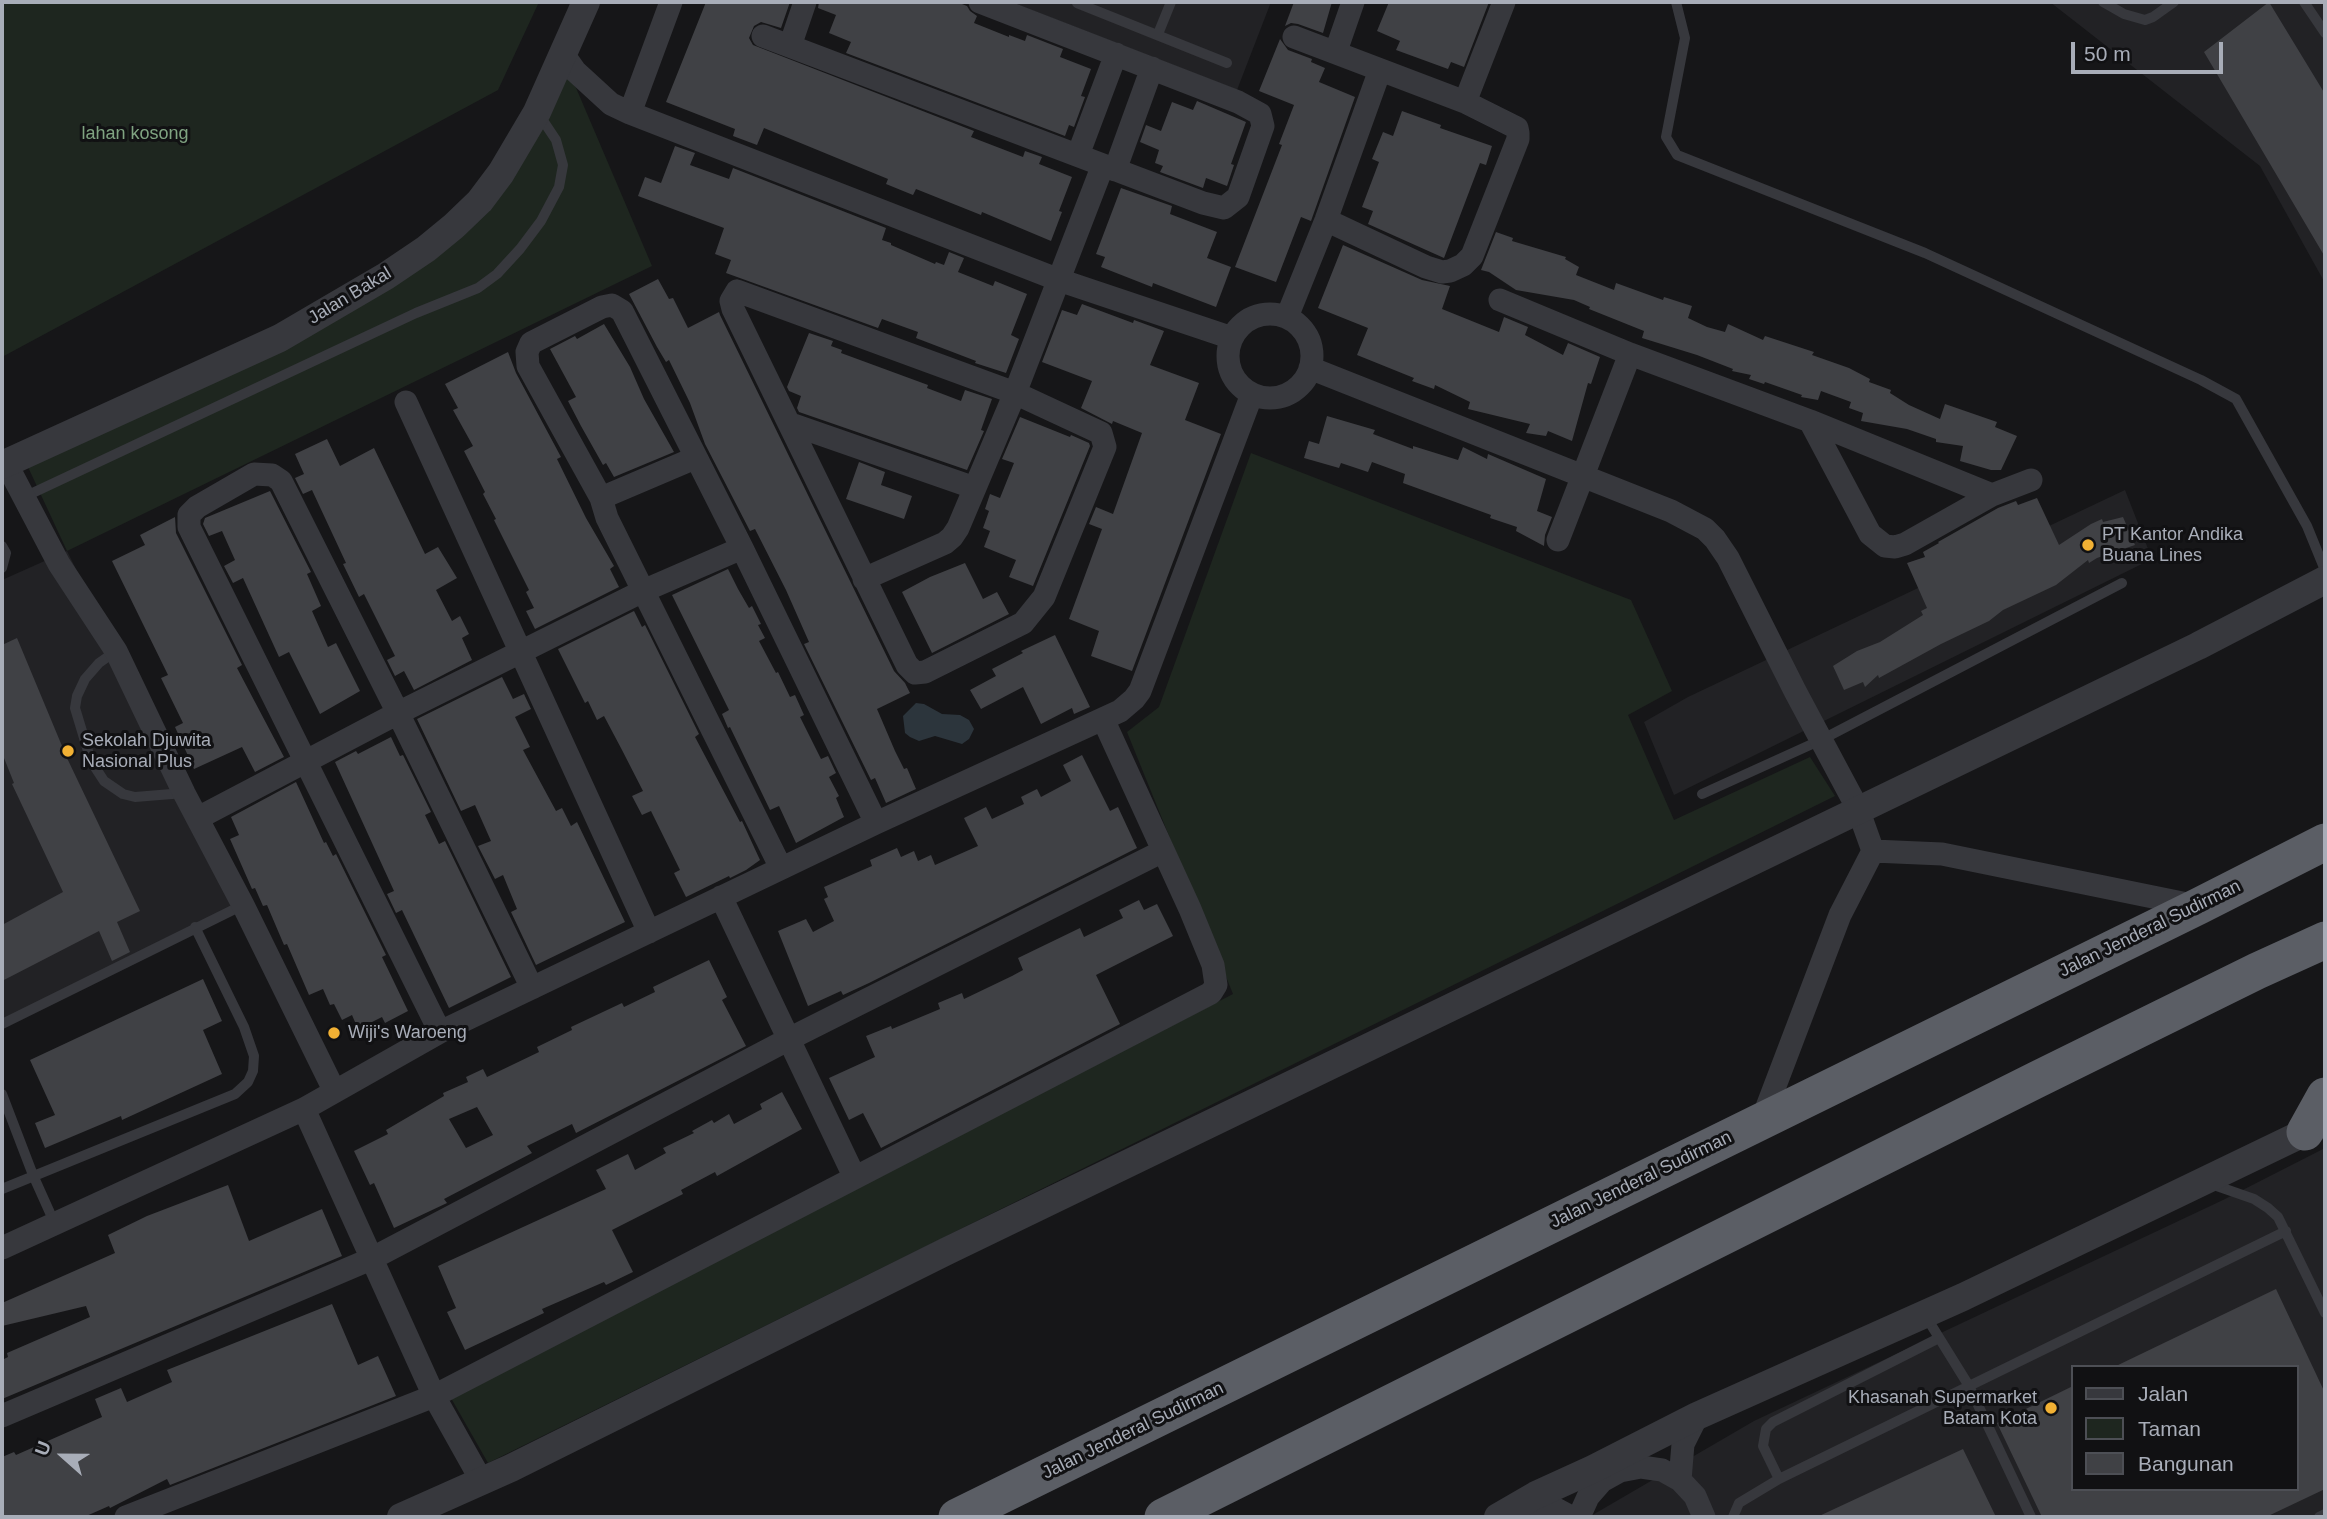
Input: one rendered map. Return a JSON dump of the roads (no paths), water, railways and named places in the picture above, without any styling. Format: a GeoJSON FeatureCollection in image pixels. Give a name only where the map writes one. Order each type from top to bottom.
{"type":"FeatureCollection","features":[{"type":"Feature","properties":{"kind":"highway","name":"Jalan Jenderal Sudirman"},"geometry":{"type":"LineString","coordinates":[[957,1517],[2325,842]]}},
{"type":"Feature","properties":{"kind":"highway"},"geometry":{"type":"LineString","coordinates":[[1163,1517],[2048,1074],[2325,940]]}},
{"type":"Feature","properties":{"kind":"highway"},"geometry":{"type":"LineString","coordinates":[[2315,1127],[2325,1096]]}},
{"type":"Feature","properties":{"kind":"street","name":"Jalan Bakal"},"geometry":{"type":"LineString","coordinates":[[4,464],[280,338],[386,276],[435,241],[480,201],[501,173],[537,111],[586,2]]}},
{"type":"Feature","properties":{"kind":"street"},"geometry":{"type":"LineString","coordinates":[[630,113],[671,2]]}},
{"type":"Feature","properties":{"kind":"street"},"geometry":{"type":"LineString","coordinates":[[790,46],[805,2]]}},
{"type":"Feature","properties":{"kind":"street"},"geometry":{"type":"LineString","coordinates":[[762,36],[1214,207],[1224,208],[1238,197],[1264,126],[1260,114],[1252,108],[981,2]]}},
{"type":"Feature","properties":{"kind":"street"},"geometry":{"type":"LineString","coordinates":[[1336,51],[1353,2]]}},
{"type":"Feature","properties":{"kind":"street"},"geometry":{"type":"LineString","coordinates":[[1465,102],[1504,2]]}},
{"type":"Feature","properties":{"kind":"street"},"geometry":{"type":"LineString","coordinates":[[1294,37],[1465,102],[1517,128],[1518,133],[1518,139],[1472,256],[1463,265],[1442,272],[1426,267],[1326,220]]}},
{"type":"Feature","properties":{"kind":"street"},"geometry":{"type":"LineString","coordinates":[[563,54],[575,71],[611,104],[630,113],[1059,280],[1232,338]]}},
{"type":"Feature","properties":{"kind":"street"},"geometry":{"type":"LineString","coordinates":[[1078,155],[1116,54]]}},
{"type":"Feature","properties":{"kind":"street"},"geometry":{"type":"LineString","coordinates":[[864,579],[945,543],[952,537],[1015,393],[1059,280],[1152,68]]}},
{"type":"Feature","properties":{"kind":"street"},"geometry":{"type":"LineString","coordinates":[[1287,317],[1326,220],[1380,70]]}},
{"type":"Feature","properties":{"kind":"street"},"geometry":{"type":"LineString","coordinates":[[737,291],[1015,393],[1101,433],[1105,447],[1045,597],[1034,612],[1023,623],[925,672],[915,673],[907,665],[864,579],[791,424],[733,309],[731,301],[737,291]]}},
{"type":"Feature","properties":{"kind":"street"},"geometry":{"type":"LineString","coordinates":[[1500,300],[1630,354],[1810,421],[1992,495]]}},
{"type":"Feature","properties":{"kind":"street"},"geometry":{"type":"LineString","coordinates":[[781,868],[607,518],[601,498],[528,366],[526,358],[531,343],[602,307],[612,305],[622,312],[742,548],[876,823]]}},
{"type":"Feature","properties":{"kind":"street"},"geometry":{"type":"LineString","coordinates":[[1262,314],[1287,317],[1301,327],[1309,339],[1312,353],[1310,368],[1299,386],[1280,397],[1266,398],[1252,394],[1241,387],[1228,364],[1228,350],[1232,338],[1239,327],[1250,318],[1262,314]]}},
{"type":"Feature","properties":{"kind":"street"},"geometry":{"type":"LineString","coordinates":[[1558,540],[1630,354]]}},
{"type":"Feature","properties":{"kind":"street"},"geometry":{"type":"LineString","coordinates":[[1310,368],[1671,511],[1705,529],[1715,538],[1728,558],[1858,809],[1873,851],[1840,915],[1762,1120]]}},
{"type":"Feature","properties":{"kind":"street"},"geometry":{"type":"LineString","coordinates":[[2,1248],[304,1109],[440,1032],[1129,705],[1140,691],[1252,394]]}},
{"type":"Feature","properties":{"kind":"street"},"geometry":{"type":"LineString","coordinates":[[406,402],[649,932]]}},
{"type":"Feature","properties":{"kind":"street"},"geometry":{"type":"LineString","coordinates":[[1810,421],[1870,534],[1885,547],[1905,544],[1992,495],[2031,480]]}},
{"type":"Feature","properties":{"kind":"street"},"geometry":{"type":"LineString","coordinates":[[791,424],[975,488]]}},
{"type":"Feature","properties":{"kind":"street"},"geometry":{"type":"LineString","coordinates":[[601,498],[695,458]]}},
{"type":"Feature","properties":{"kind":"street"},"geometry":{"type":"LineString","coordinates":[[4,464],[24,496],[59,564],[116,651],[184,793],[243,905],[334,1090]]}},
{"type":"Feature","properties":{"kind":"street"},"geometry":{"type":"LineString","coordinates":[[440,1032],[189,527],[189,515],[197,507],[254,474],[272,475],[281,481],[532,988]]}},
{"type":"Feature","properties":{"kind":"street"},"geometry":{"type":"LineString","coordinates":[[198,818],[398,713],[643,591],[742,548]]}},
{"type":"Feature","properties":{"kind":"street"},"geometry":{"type":"LineString","coordinates":[[401,1517],[511,1468],[959,1245],[2198,646],[2325,580]]}},
{"type":"Feature","properties":{"kind":"street"},"geometry":{"type":"LineString","coordinates":[[126,1517],[434,1396],[1211,993],[1216,985],[1213,965],[1103,719]]}},
{"type":"Feature","properties":{"kind":"street"},"geometry":{"type":"LineString","coordinates":[[2,1416],[371,1259],[789,1039],[1163,851]]}},
{"type":"Feature","properties":{"kind":"street"},"geometry":{"type":"LineString","coordinates":[[1873,851],[1942,854],[2199,906]]}},
{"type":"Feature","properties":{"kind":"street"},"geometry":{"type":"LineString","coordinates":[[721,897],[854,1176]]}},
{"type":"Feature","properties":{"kind":"street"},"geometry":{"type":"LineString","coordinates":[[304,1109],[434,1396],[481,1480]]}},
{"type":"Feature","properties":{"kind":"street"},"geometry":{"type":"LineString","coordinates":[[1498,1517],[1697,1416],[1924,1313],[2315,1127]]}},
{"type":"Feature","properties":{"kind":"street"},"geometry":{"type":"LineString","coordinates":[[1681,1480],[1683,1444],[1697,1416]]}},
{"type":"Feature","properties":{"kind":"street"},"geometry":{"type":"LineString","coordinates":[[1579,1517],[1588,1497],[1602,1481],[1620,1471],[1641,1467],[1661,1470],[1681,1480],[1695,1496],[1704,1517]]}},
{"type":"Feature","properties":{"kind":"street"},"geometry":{"type":"LineString","coordinates":[[1522,1503],[1554,1508],[1571,1517]]}},
{"type":"Feature","properties":{"kind":"lane"},"geometry":{"type":"LineString","coordinates":[[1158,34],[1171,2]]}},
{"type":"Feature","properties":{"kind":"lane"},"geometry":{"type":"LineString","coordinates":[[1676,2],[1685,38],[1665,137],[1677,155],[1925,253],[2201,380],[2235,399],[2306,526],[2325,570]]}},
{"type":"Feature","properties":{"kind":"lane"},"geometry":{"type":"LineString","coordinates":[[2103,2],[2124,14],[2145,20],[2174,2]]}},
{"type":"Feature","properties":{"kind":"lane"},"geometry":{"type":"LineString","coordinates":[[2304,2],[2325,33]]}},
{"type":"Feature","properties":{"kind":"lane"},"geometry":{"type":"LineString","coordinates":[[1077,3],[1227,62]]}},
{"type":"Feature","properties":{"kind":"lane"},"geometry":{"type":"LineString","coordinates":[[24,496],[416,313],[478,288],[497,274],[541,221],[559,187],[563,165],[556,140],[537,111]]}},
{"type":"Feature","properties":{"kind":"lane"},"geometry":{"type":"LineString","coordinates":[[2,546],[6,553],[2,568]]}},
{"type":"Feature","properties":{"kind":"lane"},"geometry":{"type":"LineString","coordinates":[[1702,794],[1821,740],[2122,583]]}},
{"type":"Feature","properties":{"kind":"lane"},"geometry":{"type":"LineString","coordinates":[[116,651],[99,663],[85,678],[77,696],[75,708],[91,761],[104,780],[123,794],[135,797],[184,793]]}},
{"type":"Feature","properties":{"kind":"lane"},"geometry":{"type":"LineString","coordinates":[[2,1024],[243,905]]}},
{"type":"Feature","properties":{"kind":"lane"},"geometry":{"type":"LineString","coordinates":[[2,1189],[235,1094],[248,1082],[253,1070],[254,1056],[248,1037],[195,928]]}},
{"type":"Feature","properties":{"kind":"lane"},"geometry":{"type":"LineString","coordinates":[[2,1094],[55,1224]]}},
{"type":"Feature","properties":{"kind":"lane"},"geometry":{"type":"LineString","coordinates":[[2203,1181],[2254,1199],[2278,1217],[2325,1313]]}},
{"type":"Feature","properties":{"kind":"lane"},"geometry":{"type":"LineString","coordinates":[[1733,1517],[1739,1503],[1779,1479],[2286,1231]]}},
{"type":"Feature","properties":{"kind":"lane"},"geometry":{"type":"LineString","coordinates":[[1924,1313],[1969,1386],[2031,1517]]}},
{"type":"Feature","properties":{"kind":"lane"},"geometry":{"type":"LineString","coordinates":[[1779,1479],[1763,1446],[1766,1429],[1773,1422],[1939,1338]]}},
{"type":"Feature","properties":{"kind":"lane"},"geometry":{"type":"LineString","coordinates":[[2319,1517],[2325,1514]]}},
{"type":"Feature","properties":{"kind":"place","name":"PT Kantor Andika Buana Lines"},"geometry":{"type":"Point","coordinates":[2088,545]}},
{"type":"Feature","properties":{"kind":"place","name":"Sekolah Djuwita Nasional Plus"},"geometry":{"type":"Point","coordinates":[68,751]}},
{"type":"Feature","properties":{"kind":"place","name":"Wiji's Waroeng"},"geometry":{"type":"Point","coordinates":[334,1033]}},
{"type":"Feature","properties":{"kind":"place","name":"Khasanah Supermarket Batam Kota"},"geometry":{"type":"Point","coordinates":[2051,1408]}},
{"type":"Feature","properties":{"kind":"park label","name":"lahan kosong"},"geometry":{"type":"Point","coordinates":[135,134]}}]}
